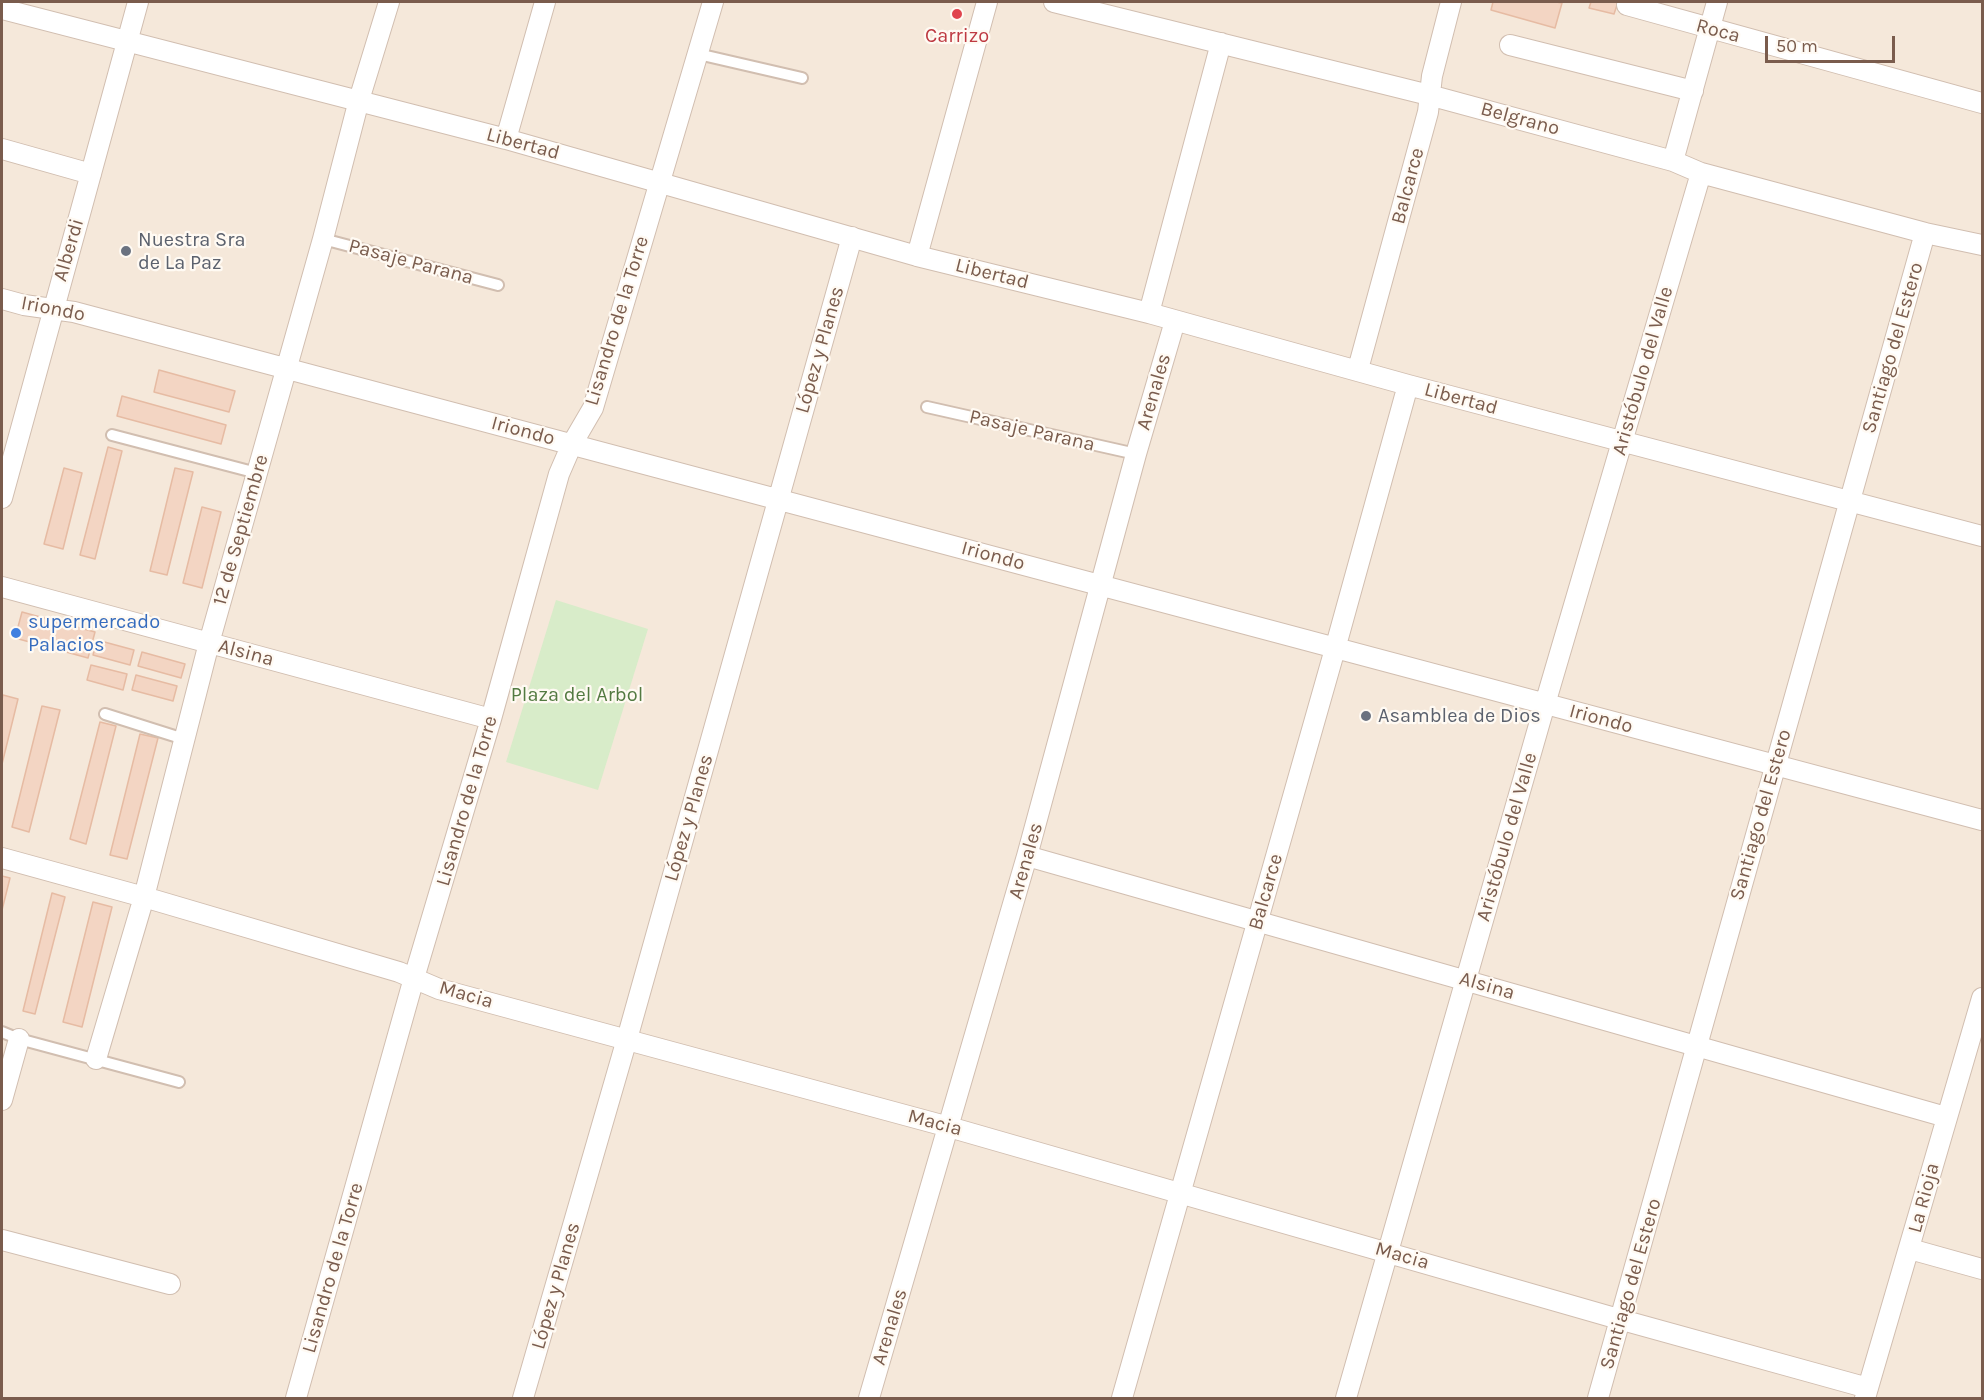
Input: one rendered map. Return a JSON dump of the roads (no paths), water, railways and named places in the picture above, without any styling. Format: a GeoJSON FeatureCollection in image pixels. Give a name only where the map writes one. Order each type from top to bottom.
{"type":"FeatureCollection","features":[{"type":"Feature","properties":{"kind":"street","name":"Alberdi"},"geometry":{"type":"LineString","coordinates":[[2,498],[138,2]]}},
{"type":"Feature","properties":{"kind":"street","name":"12 de Septiembre"},"geometry":{"type":"LineString","coordinates":[[96,1059],[144,897],[208,643],[287,369],[359,100],[389,2]]}},
{"type":"Feature","properties":{"kind":"street"},"geometry":{"type":"LineString","coordinates":[[506,139],[545,2]]}},
{"type":"Feature","properties":{"kind":"street","name":"Lisandro de la Torre"},"geometry":{"type":"LineString","coordinates":[[296,1398],[559,474],[572,444],[593,408],[713,2]]}},
{"type":"Feature","properties":{"kind":"street"},"geometry":{"type":"LineString","coordinates":[[917,256],[987,2]]}},
{"type":"Feature","properties":{"kind":"street","name":"Belgrano"},"geometry":{"type":"LineString","coordinates":[[1054,2],[1429,95],[1673,161],[1701,173],[1926,233],[1983,245]]}},
{"type":"Feature","properties":{"kind":"street","name":"Balcarce"},"geometry":{"type":"LineString","coordinates":[[1358,369],[1428,112],[1432,76],[1451,2]]}},
{"type":"Feature","properties":{"kind":"street"},"geometry":{"type":"LineString","coordinates":[[1673,161],[1717,2]]}},
{"type":"Feature","properties":{"kind":"street","name":"Roca"},"geometry":{"type":"LineString","coordinates":[[1627,5],[1983,103]]}},
{"type":"Feature","properties":{"kind":"street","name":"Libertad"},"geometry":{"type":"LineString","coordinates":[[2,9],[506,139],[917,256],[1149,313],[1358,369],[1408,385],[1983,536]]}},
{"type":"Feature","properties":{"kind":"street"},"geometry":{"type":"LineString","coordinates":[[1149,313],[1221,42]]}},
{"type":"Feature","properties":{"kind":"street"},"geometry":{"type":"LineString","coordinates":[[1510,45],[1692,91]]}},
{"type":"Feature","properties":{"kind":"street"},"geometry":{"type":"LineString","coordinates":[[2,149],[91,174]]}},
{"type":"Feature","properties":{"kind":"street","name":"Aristóbulo del Valle"},"geometry":{"type":"LineString","coordinates":[[1347,1398],[1545,704],[1701,173]]}},
{"type":"Feature","properties":{"kind":"street","name":"Santiago del Estero"},"geometry":{"type":"LineString","coordinates":[[1598,1398],[1622,1320],[1696,1046],[1926,233]]}},
{"type":"Feature","properties":{"kind":"street","name":"López y Planes"},"geometry":{"type":"LineString","coordinates":[[523,1398],[627,1039],[852,237]]}},
{"type":"Feature","properties":{"kind":"street","name":"Iriondo"},"geometry":{"type":"LineString","coordinates":[[2,299],[24,305],[74,312],[1983,820]]}},
{"type":"Feature","properties":{"kind":"street","name":"Arenales"},"geometry":{"type":"LineString","coordinates":[[869,1398],[1027,856],[1136,454],[1175,321]]}},
{"type":"Feature","properties":{"kind":"street","name":"Balcarce"},"geometry":{"type":"LineString","coordinates":[[1122,1398],[1408,385]]}},
{"type":"Feature","properties":{"kind":"street","name":"Alsina"},"geometry":{"type":"LineString","coordinates":[[2,587],[491,719]]}},
{"type":"Feature","properties":{"kind":"street","name":"Alsina"},"geometry":{"type":"LineString","coordinates":[[1027,856],[1946,1117]]}},
{"type":"Feature","properties":{"kind":"street","name":"Macia"},"geometry":{"type":"LineString","coordinates":[[2,858],[144,897],[414,978],[439,989],[949,1127],[1388,1252],[1867,1393]]}},
{"type":"Feature","properties":{"kind":"street","name":"La Rioja"},"geometry":{"type":"LineString","coordinates":[[1867,1393],[1946,1117],[1976,1045],[1983,998]]}},
{"type":"Feature","properties":{"kind":"street"},"geometry":{"type":"LineString","coordinates":[[2,1100],[10,1036]]}},
{"type":"Feature","properties":{"kind":"street"},"geometry":{"type":"LineString","coordinates":[[2,1240],[170,1284]]}},
{"type":"Feature","properties":{"kind":"street"},"geometry":{"type":"LineString","coordinates":[[1910,1249],[1983,1269]]}},
{"type":"Feature","properties":{"kind":"lane"},"geometry":{"type":"LineString","coordinates":[[698,54],[802,78]]}},
{"type":"Feature","properties":{"kind":"lane","name":"Pasaje Parana"},"geometry":{"type":"LineString","coordinates":[[323,239],[498,285]]}},
{"type":"Feature","properties":{"kind":"lane","name":"Pasaje Parana"},"geometry":{"type":"LineString","coordinates":[[927,407],[1136,454]]}},
{"type":"Feature","properties":{"kind":"lane"},"geometry":{"type":"LineString","coordinates":[[112,435],[257,473]]}},
{"type":"Feature","properties":{"kind":"lane"},"geometry":{"type":"LineString","coordinates":[[105,714],[184,739]]}},
{"type":"Feature","properties":{"kind":"lane"},"geometry":{"type":"LineString","coordinates":[[10,1036],[179,1082]]}},
{"type":"Feature","properties":{"kind":"place","name":"Carrizo"},"geometry":{"type":"Point","coordinates":[957,14]}},
{"type":"Feature","properties":{"kind":"place","name":"Nuestra Sra de La Paz"},"geometry":{"type":"Point","coordinates":[126,251]}},
{"type":"Feature","properties":{"kind":"place","name":"supermercado Palacios"},"geometry":{"type":"Point","coordinates":[16,633]}},
{"type":"Feature","properties":{"kind":"place","name":"Asamblea de Dios"},"geometry":{"type":"Point","coordinates":[1366,716]}},
{"type":"Feature","properties":{"kind":"park label","name":"Plaza del Arbol"},"geometry":{"type":"Point","coordinates":[577,695]}}]}
